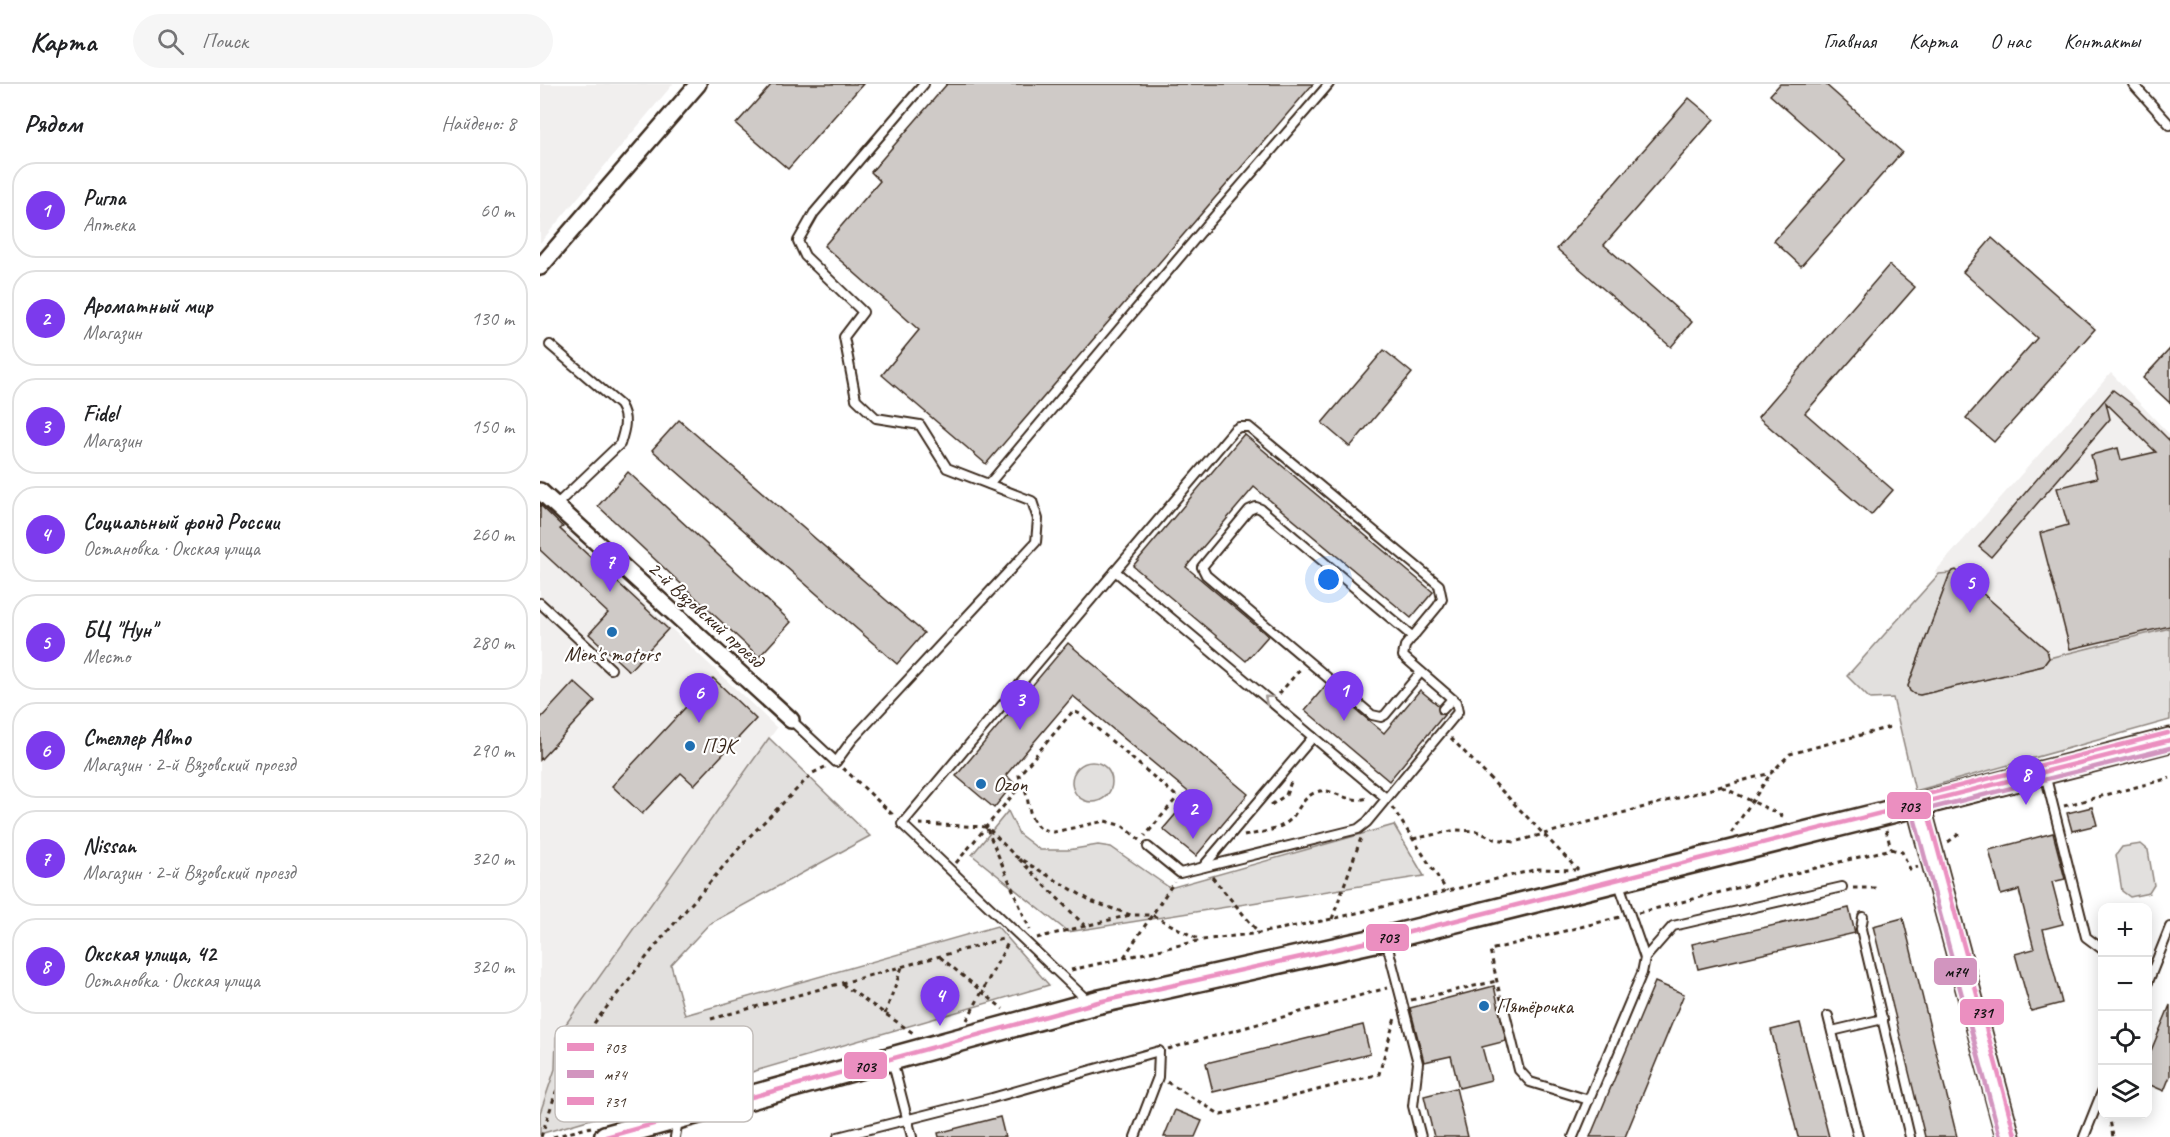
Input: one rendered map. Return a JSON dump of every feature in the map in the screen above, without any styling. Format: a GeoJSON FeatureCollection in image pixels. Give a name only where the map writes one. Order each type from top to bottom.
{"type":"FeatureCollection","features":[{"type":"Feature","properties":{"kind":"main road"},"geometry":{"type":"LineString","coordinates":[[753,1103],[892,1059],[1091,1004],[1386,939],[1917,798],[2045,772],[2170,740]]}},
{"type":"Feature","properties":{"kind":"main road"},"geometry":{"type":"LineString","coordinates":[[1917,798],[2008,1137]]}},
{"type":"Feature","properties":{"kind":"main road"},"geometry":{"type":"LineString","coordinates":[[606,1137],[677,1127],[693,1122]]}},
{"type":"Feature","properties":{"kind":"street"},"geometry":{"type":"LineString","coordinates":[[540,267],[698,84]]}},
{"type":"Feature","properties":{"kind":"street","name":"2-й Вязовский проезд"},"geometry":{"type":"LineString","coordinates":[[540,491],[791,720]]}},
{"type":"Feature","properties":{"kind":"lane"},"geometry":{"type":"LineString","coordinates":[[791,720],[836,762],[852,740],[1036,542],[1038,519],[1032,501],[947,468],[920,425],[876,418],[856,399],[844,337],[863,312],[805,256],[798,241],[814,213],[924,84]]}},
{"type":"Feature","properties":{"kind":"lane"},"geometry":{"type":"LineString","coordinates":[[989,484],[1329,84]]}},
{"type":"Feature","properties":{"kind":"lane"},"geometry":{"type":"LineString","coordinates":[[2133,84],[2170,125]]}},
{"type":"Feature","properties":{"kind":"lane"},"geometry":{"type":"LineString","coordinates":[[550,345],[620,405],[626,414],[625,431],[620,444],[556,505]]}},
{"type":"Feature","properties":{"kind":"lane"},"geometry":{"type":"LineString","coordinates":[[1091,1004],[899,824],[1234,430],[1239,427],[1249,427],[1439,585],[1442,599],[1405,646],[1403,656],[1456,702],[1458,712],[1384,796],[1366,822],[1353,831],[1180,873],[1148,847]]}},
{"type":"Feature","properties":{"kind":"lane"},"geometry":{"type":"LineString","coordinates":[[1413,637],[1256,507],[1249,510],[1202,567],[1206,575],[1377,717],[1385,715],[1421,672]]}},
{"type":"Feature","properties":{"kind":"lane"},"geometry":{"type":"LineString","coordinates":[[1115,571],[1384,796]]}},
{"type":"Feature","properties":{"kind":"lane"},"geometry":{"type":"LineString","coordinates":[[540,603],[611,669]]}},
{"type":"Feature","properties":{"kind":"lane"},"geometry":{"type":"LineString","coordinates":[[1443,709],[1452,699]]}},
{"type":"Feature","properties":{"kind":"lane"},"geometry":{"type":"LineString","coordinates":[[1203,867],[1313,737]]}},
{"type":"Feature","properties":{"kind":"lane"},"geometry":{"type":"LineString","coordinates":[[2045,772],[2086,937],[2098,946]]}},
{"type":"Feature","properties":{"kind":"lane"},"geometry":{"type":"LineString","coordinates":[[1573,1137],[1642,974],[1645,958],[1617,879]]}},
{"type":"Feature","properties":{"kind":"lane"},"geometry":{"type":"LineString","coordinates":[[1645,958],[1673,926],[1842,888]]}},
{"type":"Feature","properties":{"kind":"lane"},"geometry":{"type":"LineString","coordinates":[[1863,917],[1861,929],[1911,1137]]}},
{"type":"Feature","properties":{"kind":"lane"},"geometry":{"type":"LineString","coordinates":[[2152,972],[2170,927]]}},
{"type":"Feature","properties":{"kind":"lane"},"geometry":{"type":"LineString","coordinates":[[1386,939],[1418,1063],[1413,1106],[1421,1137]]}},
{"type":"Feature","properties":{"kind":"lane"},"geometry":{"type":"LineString","coordinates":[[1504,1009],[1519,1070],[1530,1082],[1588,1100]]}},
{"type":"Feature","properties":{"kind":"lane"},"geometry":{"type":"LineString","coordinates":[[1828,1016],[1858,1137]]}},
{"type":"Feature","properties":{"kind":"lane"},"geometry":{"type":"LineString","coordinates":[[1832,1032],[1883,1019]]}},
{"type":"Feature","properties":{"kind":"lane"},"geometry":{"type":"LineString","coordinates":[[838,1137],[1159,1052],[1158,1077],[1136,1137]]}},
{"type":"Feature","properties":{"kind":"lane"},"geometry":{"type":"LineString","coordinates":[[892,1059],[912,1137]]}},
{"type":"Feature","properties":{"kind":"lane"},"geometry":{"type":"LineString","coordinates":[[2084,1137],[2098,1104]]}},
{"type":"Feature","properties":{"kind":"path"},"geometry":{"type":"LineString","coordinates":[[1272,703],[1304,666]]}},
{"type":"Feature","properties":{"kind":"path"},"geometry":{"type":"LineString","coordinates":[[1077,711],[1174,792],[1176,798],[1141,840],[1123,826],[1112,822],[1098,822],[1054,832],[1042,829],[1030,816],[1023,784],[1019,778],[1020,773],[1071,713],[1077,711]]}},
{"type":"Feature","properties":{"kind":"path"},"geometry":{"type":"LineString","coordinates":[[1727,839],[1771,773],[1790,754],[1890,727]]}},
{"type":"Feature","properties":{"kind":"path"},"geometry":{"type":"LineString","coordinates":[[1444,730],[1578,870]]}},
{"type":"Feature","properties":{"kind":"path"},"geometry":{"type":"LineString","coordinates":[[595,1026],[661,939],[747,839],[813,774],[836,762],[892,814],[899,824],[987,827],[1085,926]]}},
{"type":"Feature","properties":{"kind":"path"},"geometry":{"type":"LineString","coordinates":[[1413,839],[1456,830],[1476,831],[1495,839],[1514,842],[1771,773]]}},
{"type":"Feature","properties":{"kind":"path"},"geometry":{"type":"LineString","coordinates":[[2054,809],[2170,778]]}},
{"type":"Feature","properties":{"kind":"path"},"geometry":{"type":"LineString","coordinates":[[963,870],[956,862],[1023,784]]}},
{"type":"Feature","properties":{"kind":"path"},"geometry":{"type":"LineString","coordinates":[[1721,786],[1787,819]]}},
{"type":"Feature","properties":{"kind":"path"},"geometry":{"type":"LineString","coordinates":[[1066,971],[1202,940],[1259,933],[1332,919],[1447,891],[1384,796],[1350,801],[1331,791],[1321,791],[1306,798],[1292,818],[1279,827],[1227,839]]}},
{"type":"Feature","properties":{"kind":"path"},"geometry":{"type":"LineString","coordinates":[[1332,919],[1366,822]]}},
{"type":"Feature","properties":{"kind":"path"},"geometry":{"type":"LineString","coordinates":[[987,827],[1034,939]]}},
{"type":"Feature","properties":{"kind":"path"},"geometry":{"type":"LineString","coordinates":[[1504,1009],[1490,950],[1891,849],[1902,852],[1910,869]]}},
{"type":"Feature","properties":{"kind":"path"},"geometry":{"type":"LineString","coordinates":[[1015,856],[1093,902],[1131,915]]}},
{"type":"Feature","properties":{"kind":"path"},"geometry":{"type":"LineString","coordinates":[[1203,867],[1259,933]]}},
{"type":"Feature","properties":{"kind":"path"},"geometry":{"type":"LineString","coordinates":[[1123,958],[1180,873]]}},
{"type":"Feature","properties":{"kind":"path"},"geometry":{"type":"LineString","coordinates":[[1842,888],[1879,888]]}},
{"type":"Feature","properties":{"kind":"path"},"geometry":{"type":"LineString","coordinates":[[1034,939],[1131,915],[1152,915],[1202,940]]}},
{"type":"Feature","properties":{"kind":"path"},"geometry":{"type":"LineString","coordinates":[[1026,932],[1042,947]]}},
{"type":"Feature","properties":{"kind":"path"},"geometry":{"type":"LineString","coordinates":[[711,1019],[1011,936],[967,1020]]}},
{"type":"Feature","properties":{"kind":"path"},"geometry":{"type":"LineString","coordinates":[[940,957],[1010,1015]]}},
{"type":"Feature","properties":{"kind":"path"},"geometry":{"type":"LineString","coordinates":[[885,1014],[902,967]]}},
{"type":"Feature","properties":{"kind":"path"},"geometry":{"type":"LineString","coordinates":[[1158,1077],[1221,1115],[1379,1074],[1402,1000],[1497,981]]}},
{"type":"Feature","properties":{"kind":"path"},"geometry":{"type":"LineString","coordinates":[[842,984],[914,1034]]}},
{"type":"Feature","properties":{"kind":"path"},"geometry":{"type":"LineString","coordinates":[[1159,1052],[1398,985]]}},
{"type":"Feature","properties":{"kind":"path"},"geometry":{"type":"LineString","coordinates":[[1421,998],[1422,1004]]}},
{"type":"Feature","properties":{"kind":"path"},"geometry":{"type":"LineString","coordinates":[[541,1137],[555,1095]]}},
{"type":"Feature","properties":{"kind":"path"},"geometry":{"type":"LineString","coordinates":[[2110,1119],[2113,1137]]}},
{"type":"Feature","properties":{"kind":"shaded area"},"geometry":{"type":"Polygon","coordinates":[[[540,84],[673,84],[540,243],[540,84]]]}},
{"type":"Feature","properties":{"kind":"shaded area"},"geometry":{"type":"Polygon","coordinates":[[[2111,373],[2170,435],[2170,628],[2049,658],[2047,650],[1959,572],[1934,573],[2111,373]]]}},
{"type":"Feature","properties":{"kind":"shaded area"},"geometry":{"type":"Polygon","coordinates":[[[540,505],[777,728],[565,1026],[555,1026],[555,1069],[540,1113],[540,505]]]}},
{"type":"Feature","properties":{"kind":"shaded area"},"geometry":{"type":"Polygon","coordinates":[[[1950,573],[1908,686],[1910,691],[1920,695],[2043,666],[2049,658],[2170,628],[2170,720],[1915,791],[1893,698],[1870,699],[1847,676],[1939,574],[1950,573]]]}},
{"type":"Feature","properties":{"kind":"shaded area"},"geometry":{"type":"Polygon","coordinates":[[[769,738],[870,836],[709,924],[671,965],[685,1015],[997,926],[1049,985],[753,1072],[753,1026],[565,1026],[769,738]]]}},
{"type":"Feature","properties":{"kind":"shaded area"},"geometry":{"type":"Polygon","coordinates":[[[1092,762],[1106,768],[1112,782],[1106,796],[1092,802],[1078,796],[1072,782],[1078,768],[1092,762]]]}},
{"type":"Feature","properties":{"kind":"shaded area"},"geometry":{"type":"Polygon","coordinates":[[[1008,811],[1019,834],[1040,850],[1068,850],[1098,845],[1111,847],[1170,888],[1394,825],[1424,876],[1068,932],[972,855],[1008,811]]]}},
{"type":"Feature","properties":{"kind":"shaded area"},"geometry":{"type":"Polygon","coordinates":[[[2141,844],[2148,850],[2154,885],[2149,893],[2130,897],[2122,891],[2116,855],[2122,847],[2141,844]]]}},
{"type":"Feature","properties":{"kind":"shaded area"},"geometry":{"type":"Polygon","coordinates":[[[555,1069],[555,1122],[581,1122],[540,1134],[540,1113],[555,1069]]]}},
{"type":"Feature","properties":{"kind":"building"},"geometry":{"type":"Polygon","coordinates":[[[772,84],[863,84],[788,169],[736,124],[772,84]]]}},
{"type":"Feature","properties":{"kind":"building"},"geometry":{"type":"Polygon","coordinates":[[[947,84],[1313,84],[986,464],[882,375],[919,330],[824,246],[880,181],[871,172],[947,84]]]}},
{"type":"Feature","properties":{"kind":"building"},"geometry":{"type":"Polygon","coordinates":[[[1780,84],[1825,84],[1902,152],[1801,266],[1774,241],[1845,161],[1770,95],[1780,84]]]}},
{"type":"Feature","properties":{"kind":"building"},"geometry":{"type":"Polygon","coordinates":[[[1689,98],[1714,119],[1604,245],[1692,322],[1671,347],[1557,249],[1689,98]]]}},
{"type":"Feature","properties":{"kind":"building"},"geometry":{"type":"Polygon","coordinates":[[[1992,238],[2095,329],[1994,442],[1966,418],[2037,338],[1963,272],[1992,238]]]}},
{"type":"Feature","properties":{"kind":"building"},"geometry":{"type":"Polygon","coordinates":[[[1889,265],[1915,287],[1805,413],[1893,490],[1871,515],[1758,417],[1889,265]]]}},
{"type":"Feature","properties":{"kind":"building"},"geometry":{"type":"Polygon","coordinates":[[[2170,349],[2170,403],[2143,378],[2170,349]]]}},
{"type":"Feature","properties":{"kind":"building"},"geometry":{"type":"Polygon","coordinates":[[[1384,350],[1412,373],[1350,447],[1322,423],[1384,350]]]}},
{"type":"Feature","properties":{"kind":"building"},"geometry":{"type":"Polygon","coordinates":[[[2113,390],[2137,408],[2170,441],[2170,626],[2070,649],[2040,533],[2068,525],[2057,488],[2097,478],[2091,455],[2118,448],[2121,460],[2156,452],[2106,403],[2110,419],[1991,557],[1979,547],[2113,390]]]}},
{"type":"Feature","properties":{"kind":"building"},"geometry":{"type":"Polygon","coordinates":[[[679,420],[924,633],[897,664],[652,450],[679,420]]]}},
{"type":"Feature","properties":{"kind":"building"},"geometry":{"type":"Polygon","coordinates":[[[1244,434],[1433,592],[1411,618],[1254,487],[1186,567],[1268,636],[1246,661],[1133,566],[1244,434]]]}},
{"type":"Feature","properties":{"kind":"building"},"geometry":{"type":"Polygon","coordinates":[[[628,472],[791,622],[759,657],[598,506],[628,472]]]}},
{"type":"Feature","properties":{"kind":"building"},"geometry":{"type":"Polygon","coordinates":[[[540,505],[563,527],[560,529],[668,629],[629,671],[589,634],[608,613],[540,550],[540,505]]]}},
{"type":"Feature","properties":{"kind":"building"},"geometry":{"type":"Polygon","coordinates":[[[1956,570],[2047,650],[2049,658],[2043,666],[1920,695],[1914,694],[1908,686],[1949,576],[1956,570]]]}},
{"type":"Feature","properties":{"kind":"building"},"geometry":{"type":"Polygon","coordinates":[[[1068,643],[1248,794],[1196,856],[1163,829],[1192,795],[1073,696],[1006,775],[1014,783],[994,808],[956,776],[1068,643]]]}},
{"type":"Feature","properties":{"kind":"building","name":"ПЭК"},"geometry":{"type":"Polygon","coordinates":[[[713,678],[756,719],[694,785],[681,773],[642,814],[612,786],[713,678]]]}},
{"type":"Feature","properties":{"kind":"building"},"geometry":{"type":"Polygon","coordinates":[[[574,682],[595,701],[540,760],[540,719],[574,682]]]}},
{"type":"Feature","properties":{"kind":"building"},"geometry":{"type":"Polygon","coordinates":[[[1326,685],[1384,733],[1420,690],[1438,705],[1439,713],[1444,715],[1389,781],[1305,710],[1326,685]]]}},
{"type":"Feature","properties":{"kind":"building"},"geometry":{"type":"Polygon","coordinates":[[[2092,807],[2097,825],[2072,831],[2067,813],[2092,807]]]}},
{"type":"Feature","properties":{"kind":"building"},"geometry":{"type":"Polygon","coordinates":[[[2053,833],[2065,879],[2052,882],[2063,924],[2043,929],[2062,1003],[2031,1011],[2015,954],[2034,949],[2019,890],[2001,895],[1989,850],[2053,833]]]}},
{"type":"Feature","properties":{"kind":"building"},"geometry":{"type":"Polygon","coordinates":[[[1849,908],[1855,933],[1698,969],[1692,944],[1849,908]]]}},
{"type":"Feature","properties":{"kind":"building"},"geometry":{"type":"Polygon","coordinates":[[[1903,918],[1957,1137],[1925,1137],[1873,926],[1903,918]]]}},
{"type":"Feature","properties":{"kind":"building"},"geometry":{"type":"Polygon","coordinates":[[[1655,982],[1684,994],[1625,1137],[1590,1137],[1655,982]]]}},
{"type":"Feature","properties":{"kind":"building"},"geometry":{"type":"Polygon","coordinates":[[[1494,986],[1506,1041],[1482,1047],[1491,1080],[1459,1088],[1451,1056],[1424,1062],[1410,1008],[1494,986]]]}},
{"type":"Feature","properties":{"kind":"building"},"geometry":{"type":"Polygon","coordinates":[[[2170,1005],[2170,1076],[2164,1091],[2152,1086],[2152,1048],[2170,1005]]]}},
{"type":"Feature","properties":{"kind":"building"},"geometry":{"type":"Polygon","coordinates":[[[1800,1023],[1829,1137],[1798,1137],[1771,1030],[1800,1023]]]}},
{"type":"Feature","properties":{"kind":"building"},"geometry":{"type":"Polygon","coordinates":[[[1363,1025],[1370,1054],[1213,1092],[1206,1063],[1363,1025]]]}},
{"type":"Feature","properties":{"kind":"building"},"geometry":{"type":"Polygon","coordinates":[[[1456,1088],[1468,1137],[1434,1137],[1424,1096],[1456,1088]]]}},
{"type":"Feature","properties":{"kind":"building"},"geometry":{"type":"Polygon","coordinates":[[[1175,1110],[1202,1121],[1195,1137],[1164,1137],[1175,1110]]]}},
{"type":"Feature","properties":{"kind":"building"},"geometry":{"type":"Polygon","coordinates":[[[1000,1117],[1005,1137],[939,1137],[938,1133],[1000,1117]]]}},
{"type":"Feature","properties":{"kind":"transit line","name":"731"},"geometry":{"type":"LineString","coordinates":[[1916,797],[2168,733]]}},
{"type":"Feature","properties":{"kind":"transit line","name":"703"},"geometry":{"type":"LineString","coordinates":[[753,1097],[1098,1002],[1386,938],[2170,740]]}},
{"type":"Feature","properties":{"kind":"transit line","name":"м74"},"geometry":{"type":"LineString","coordinates":[[1920,811],[2170,748]]}},
{"type":"Feature","properties":{"kind":"transit line","name":"731"},"geometry":{"type":"LineString","coordinates":[[1925,802],[2015,1135]]}},
{"type":"Feature","properties":{"kind":"transit line","name":"м74"},"geometry":{"type":"LineString","coordinates":[[1911,806],[2000,1137]]}},
{"type":"Feature","properties":{"kind":"transit line","name":"703"},"geometry":{"type":"LineString","coordinates":[[606,1137],[661,1122]]}},
{"type":"Feature","properties":{"kind":"place","name":"Nissan"},"geometry":{"type":"Point","coordinates":[610,592]}},
{"type":"Feature","properties":{"kind":"place","name":"БЦ \"Нун\""},"geometry":{"type":"Point","coordinates":[1970,613]}},
{"type":"Feature","properties":{"kind":"place","name":"Men's motors"},"geometry":{"type":"Point","coordinates":[612,632]}},
{"type":"Feature","properties":{"kind":"place","name":"Ригла"},"geometry":{"type":"Point","coordinates":[1344,721]}},
{"type":"Feature","properties":{"kind":"place","name":"Стеллер Авто"},"geometry":{"type":"Point","coordinates":[699,723]}},
{"type":"Feature","properties":{"kind":"place","name":"Fidel"},"geometry":{"type":"Point","coordinates":[1020,730]}},
{"type":"Feature","properties":{"kind":"place","name":"ПЭК"},"geometry":{"type":"Point","coordinates":[690,746]}},
{"type":"Feature","properties":{"kind":"place","name":"Ozon"},"geometry":{"type":"Point","coordinates":[981,784]}},
{"type":"Feature","properties":{"kind":"place","name":"Окская улица, 42"},"geometry":{"type":"Point","coordinates":[2026,805]}},
{"type":"Feature","properties":{"kind":"place","name":"Ароматный мир"},"geometry":{"type":"Point","coordinates":[1193,839]}},
{"type":"Feature","properties":{"kind":"place","name":"Пятёрочка"},"geometry":{"type":"Point","coordinates":[1484,1006]}},
{"type":"Feature","properties":{"kind":"place","name":"Социальный фонд России"},"geometry":{"type":"Point","coordinates":[940,1026]}}]}
